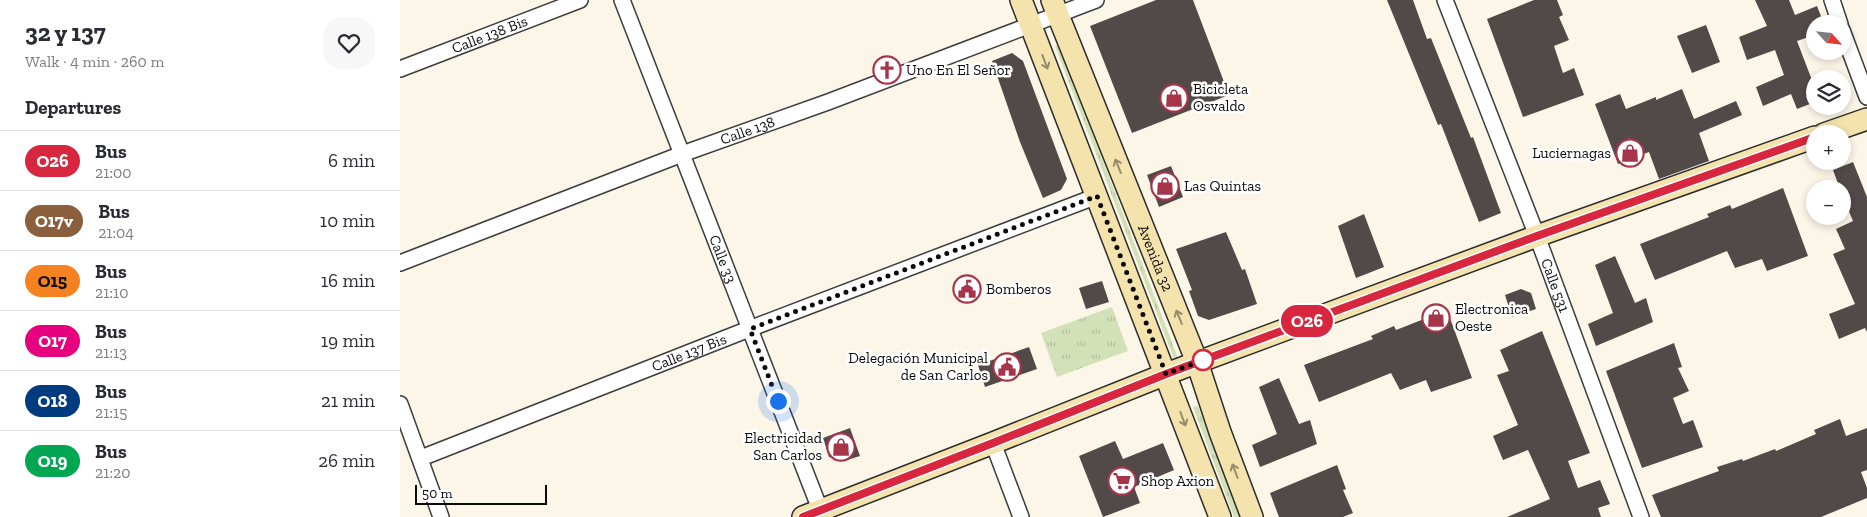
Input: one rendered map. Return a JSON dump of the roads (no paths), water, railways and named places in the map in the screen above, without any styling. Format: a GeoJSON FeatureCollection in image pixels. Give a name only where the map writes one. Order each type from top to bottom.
{"type":"FeatureCollection","features":[{"type":"Feature","properties":{"kind":"street","name":"Calle 138 Bis"},"geometry":{"type":"LineString","coordinates":[[400,69],[580,0]]}},
{"type":"Feature","properties":{"kind":"street","name":"Calle 33"},"geometry":{"type":"LineString","coordinates":[[622,0],[750,329],[815,515]]}},
{"type":"Feature","properties":{"kind":"street","name":"Avenida 32"},"geometry":{"type":"LineString","coordinates":[[1021,0],[1220,517]]}},
{"type":"Feature","properties":{"kind":"street","name":"Calle 138"},"geometry":{"type":"LineString","coordinates":[[400,263],[682,154],[828,102],[1031,24],[1054,7],[1096,0]]}},
{"type":"Feature","properties":{"kind":"street","name":"Calle 531"},"geometry":{"type":"LineString","coordinates":[[1445,0],[1537,236],[1641,517]]}},
{"type":"Feature","properties":{"kind":"street"},"geometry":{"type":"LineString","coordinates":[[1832,0],[1837,15]]}},
{"type":"Feature","properties":{"kind":"street","name":"Avenida 32"},"geometry":{"type":"LineString","coordinates":[[1054,7],[1197,362],[1220,432],[1252,517]]}},
{"type":"Feature","properties":{"kind":"street"},"geometry":{"type":"LineString","coordinates":[[1851,54],[1867,97]]}},
{"type":"Feature","properties":{"kind":"street"},"geometry":{"type":"LineString","coordinates":[[1848,125],[1867,118]]}},
{"type":"Feature","properties":{"kind":"street"},"geometry":{"type":"LineString","coordinates":[[815,515],[1197,362],[1537,236],[1806,140]]}},
{"type":"Feature","properties":{"kind":"street","name":"Calle 137 Bis"},"geometry":{"type":"LineString","coordinates":[[421,458],[1097,196]]}},
{"type":"Feature","properties":{"kind":"street"},"geometry":{"type":"LineString","coordinates":[[400,404],[441,517]]}},
{"type":"Feature","properties":{"kind":"street"},"geometry":{"type":"LineString","coordinates":[[993,443],[1021,517]]}},
{"type":"Feature","properties":{"kind":"place","name":"Uno En El Señor"},"geometry":{"type":"Point","coordinates":[887,70]}},
{"type":"Feature","properties":{"kind":"place","name":"Bicicleta Osvaldo"},"geometry":{"type":"Point","coordinates":[1174,98]}},
{"type":"Feature","properties":{"kind":"place","name":"Luciernagas"},"geometry":{"type":"Point","coordinates":[1630,153]}},
{"type":"Feature","properties":{"kind":"place","name":"Las Quintas"},"geometry":{"type":"Point","coordinates":[1165,186]}},
{"type":"Feature","properties":{"kind":"place","name":"Bomberos"},"geometry":{"type":"Point","coordinates":[967,289]}},
{"type":"Feature","properties":{"kind":"place","name":"Electronica Oeste"},"geometry":{"type":"Point","coordinates":[1436,318]}},
{"type":"Feature","properties":{"kind":"place","name":"Delegación Municipal de San Carlos"},"geometry":{"type":"Point","coordinates":[1007,367]}},
{"type":"Feature","properties":{"kind":"place","name":"Electricidad San Carlos"},"geometry":{"type":"Point","coordinates":[841,447]}},
{"type":"Feature","properties":{"kind":"place","name":"Shop Axion"},"geometry":{"type":"Point","coordinates":[1122,481]}}]}
